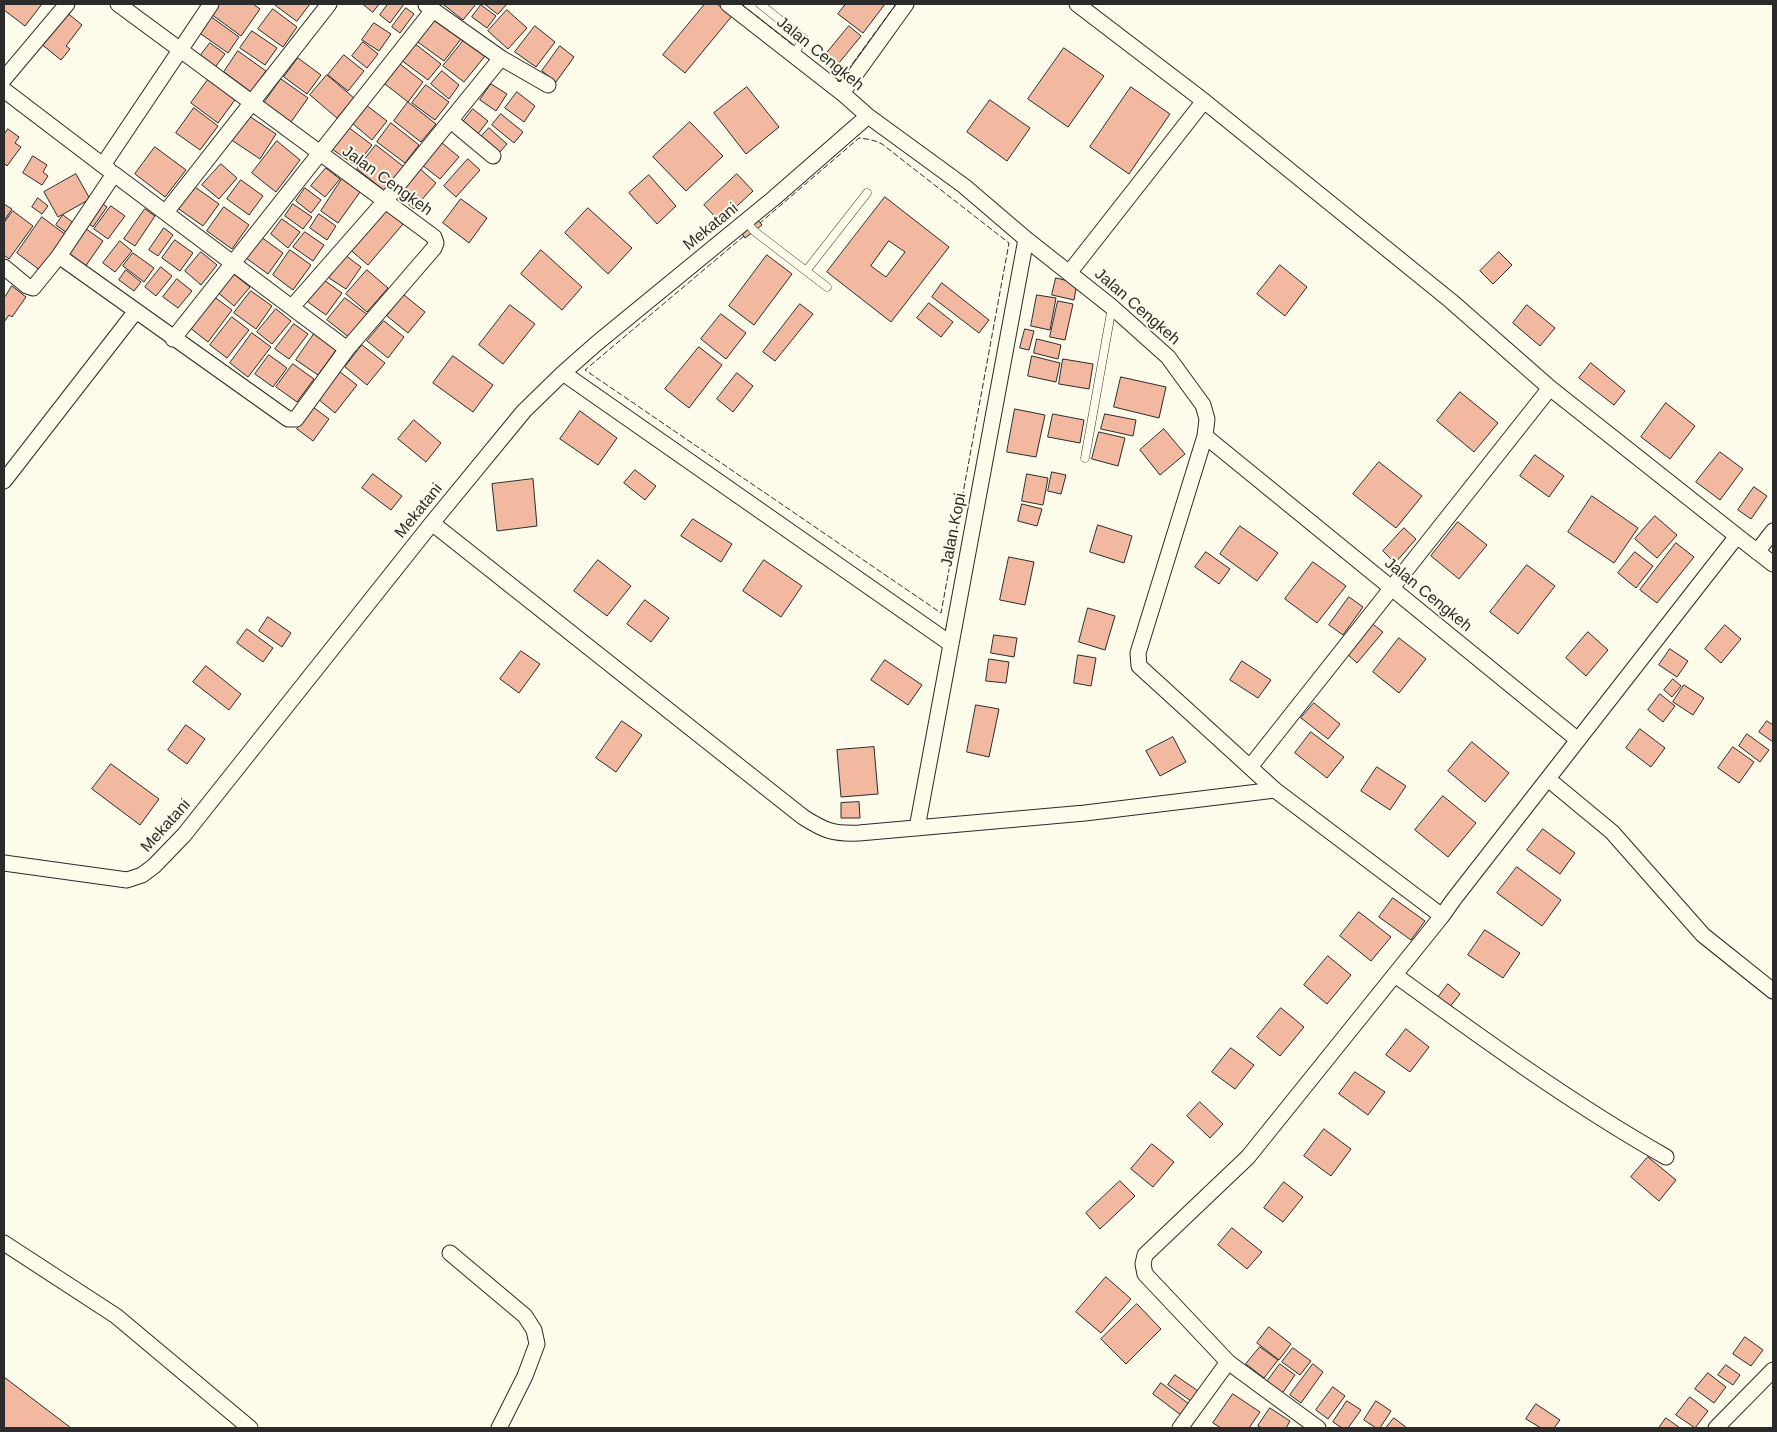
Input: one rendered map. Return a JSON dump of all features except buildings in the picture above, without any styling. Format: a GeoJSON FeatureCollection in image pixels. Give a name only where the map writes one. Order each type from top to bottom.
{"type":"FeatureCollection","features":[{"type":"Feature","properties":{"kind":"street"},"geometry":{"type":"LineString","coordinates":[[4,80],[67,4]]}},
{"type":"Feature","properties":{"kind":"street","name":"Jalan Cengkeh"},"geometry":{"type":"LineString","coordinates":[[118,4],[434,237],[436,243],[434,248],[347,348],[296,419],[288,419],[279,414],[173,339]]}},
{"type":"Feature","properties":{"kind":"street"},"geometry":{"type":"LineString","coordinates":[[4,267],[26,286],[33,288],[59,256],[108,169],[180,50],[212,4]]}},
{"type":"Feature","properties":{"kind":"street"},"geometry":{"type":"LineString","coordinates":[[166,212],[329,4]]}},
{"type":"Feature","properties":{"kind":"street","name":"Jalan Cengkeh"},"geometry":{"type":"LineString","coordinates":[[730,4],[868,116],[964,186],[1026,239],[1112,307],[1168,357],[1202,405],[1207,419],[1206,436],[1578,740]]}},
{"type":"Feature","properties":{"kind":"street"},"geometry":{"type":"LineString","coordinates":[[842,93],[906,4]]}},
{"type":"Feature","properties":{"kind":"street"},"geometry":{"type":"LineString","coordinates":[[1078,4],[1204,101],[1450,301],[1550,388],[1773,564]]}},
{"type":"Feature","properties":{"kind":"street"},"geometry":{"type":"LineString","coordinates":[[59,256],[173,339],[320,153],[429,7],[501,58],[548,84]]}},
{"type":"Feature","properties":{"kind":"street"},"geometry":{"type":"LineString","coordinates":[[292,307],[385,201],[501,58]]}},
{"type":"Feature","properties":{"kind":"street"},"geometry":{"type":"LineString","coordinates":[[4,90],[347,348]]}},
{"type":"Feature","properties":{"kind":"street"},"geometry":{"type":"LineString","coordinates":[[1069,273],[1204,101]]}},
{"type":"Feature","properties":{"kind":"street","name":"Mekatani"},"geometry":{"type":"LineString","coordinates":[[4,863],[127,880],[142,875],[154,866],[184,835],[432,523],[524,411],[563,373],[746,221],[868,116]]}},
{"type":"Feature","properties":{"kind":"street"},"geometry":{"type":"LineString","coordinates":[[450,121],[493,156]]}},
{"type":"Feature","properties":{"kind":"street","name":"Jalan Kopi"},"geometry":{"type":"LineString","coordinates":[[917,828],[1026,239]]}},
{"type":"Feature","properties":{"kind":"street"},"geometry":{"type":"LineString","coordinates":[[4,481],[136,311]]}},
{"type":"Feature","properties":{"kind":"street"},"geometry":{"type":"LineString","coordinates":[[563,373],[951,644]]}},
{"type":"Feature","properties":{"kind":"street"},"geometry":{"type":"LineString","coordinates":[[1250,766],[1550,388]]}},
{"type":"Feature","properties":{"kind":"street"},"geometry":{"type":"LineString","coordinates":[[1206,436],[1138,653],[1139,666],[1275,790],[1442,916]]}},
{"type":"Feature","properties":{"kind":"street"},"geometry":{"type":"LineString","coordinates":[[432,523],[803,817],[820,828],[838,834],[1085,813],[1275,790]]}},
{"type":"Feature","properties":{"kind":"street"},"geometry":{"type":"LineString","coordinates":[[1757,552],[1773,531]]}},
{"type":"Feature","properties":{"kind":"street"},"geometry":{"type":"LineString","coordinates":[[1311,1426],[1228,1362],[1145,1274],[1143,1264],[1145,1255],[1248,1158],[1442,916],[1737,536]]}},
{"type":"Feature","properties":{"kind":"street"},"geometry":{"type":"LineString","coordinates":[[1548,779],[1612,832],[1704,935],[1773,991]]}},
{"type":"Feature","properties":{"kind":"street"},"geometry":{"type":"LineString","coordinates":[[1395,975],[1510,1060],[1618,1129],[1666,1157]]}},
{"type":"Feature","properties":{"kind":"street"},"geometry":{"type":"LineString","coordinates":[[4,1243],[116,1316],[250,1428]]}},
{"type":"Feature","properties":{"kind":"street"},"geometry":{"type":"LineString","coordinates":[[450,1253],[525,1316],[534,1330],[537,1344],[525,1376],[499,1428]]}},
{"type":"Feature","properties":{"kind":"street"},"geometry":{"type":"LineString","coordinates":[[1180,1428],[1228,1362]]}},
{"type":"Feature","properties":{"kind":"street"},"geometry":{"type":"LineString","coordinates":[[1716,1428],[1773,1370]]}},
{"type":"Feature","properties":{"kind":"lane"},"geometry":{"type":"LineString","coordinates":[[760,4],[804,39],[793,55]]}},
{"type":"Feature","properties":{"kind":"lane"},"geometry":{"type":"LineString","coordinates":[[806,271],[867,193]]}},
{"type":"Feature","properties":{"kind":"lane"},"geometry":{"type":"LineString","coordinates":[[746,221],[754,231],[827,287]]}},
{"type":"Feature","properties":{"kind":"lane"},"geometry":{"type":"LineString","coordinates":[[1085,458],[1112,307]]}},
{"type":"Feature","properties":{"kind":"fence"},"geometry":{"type":"LineString","coordinates":[[741,4],[794,46]]}},
{"type":"Feature","properties":{"kind":"fence"},"geometry":{"type":"LineString","coordinates":[[837,80],[839,82],[896,4]]}},
{"type":"Feature","properties":{"kind":"fence"},"geometry":{"type":"LineString","coordinates":[[744,236],[585,370],[941,613],[1009,243],[882,144],[859,138],[760,223]]}}]}
